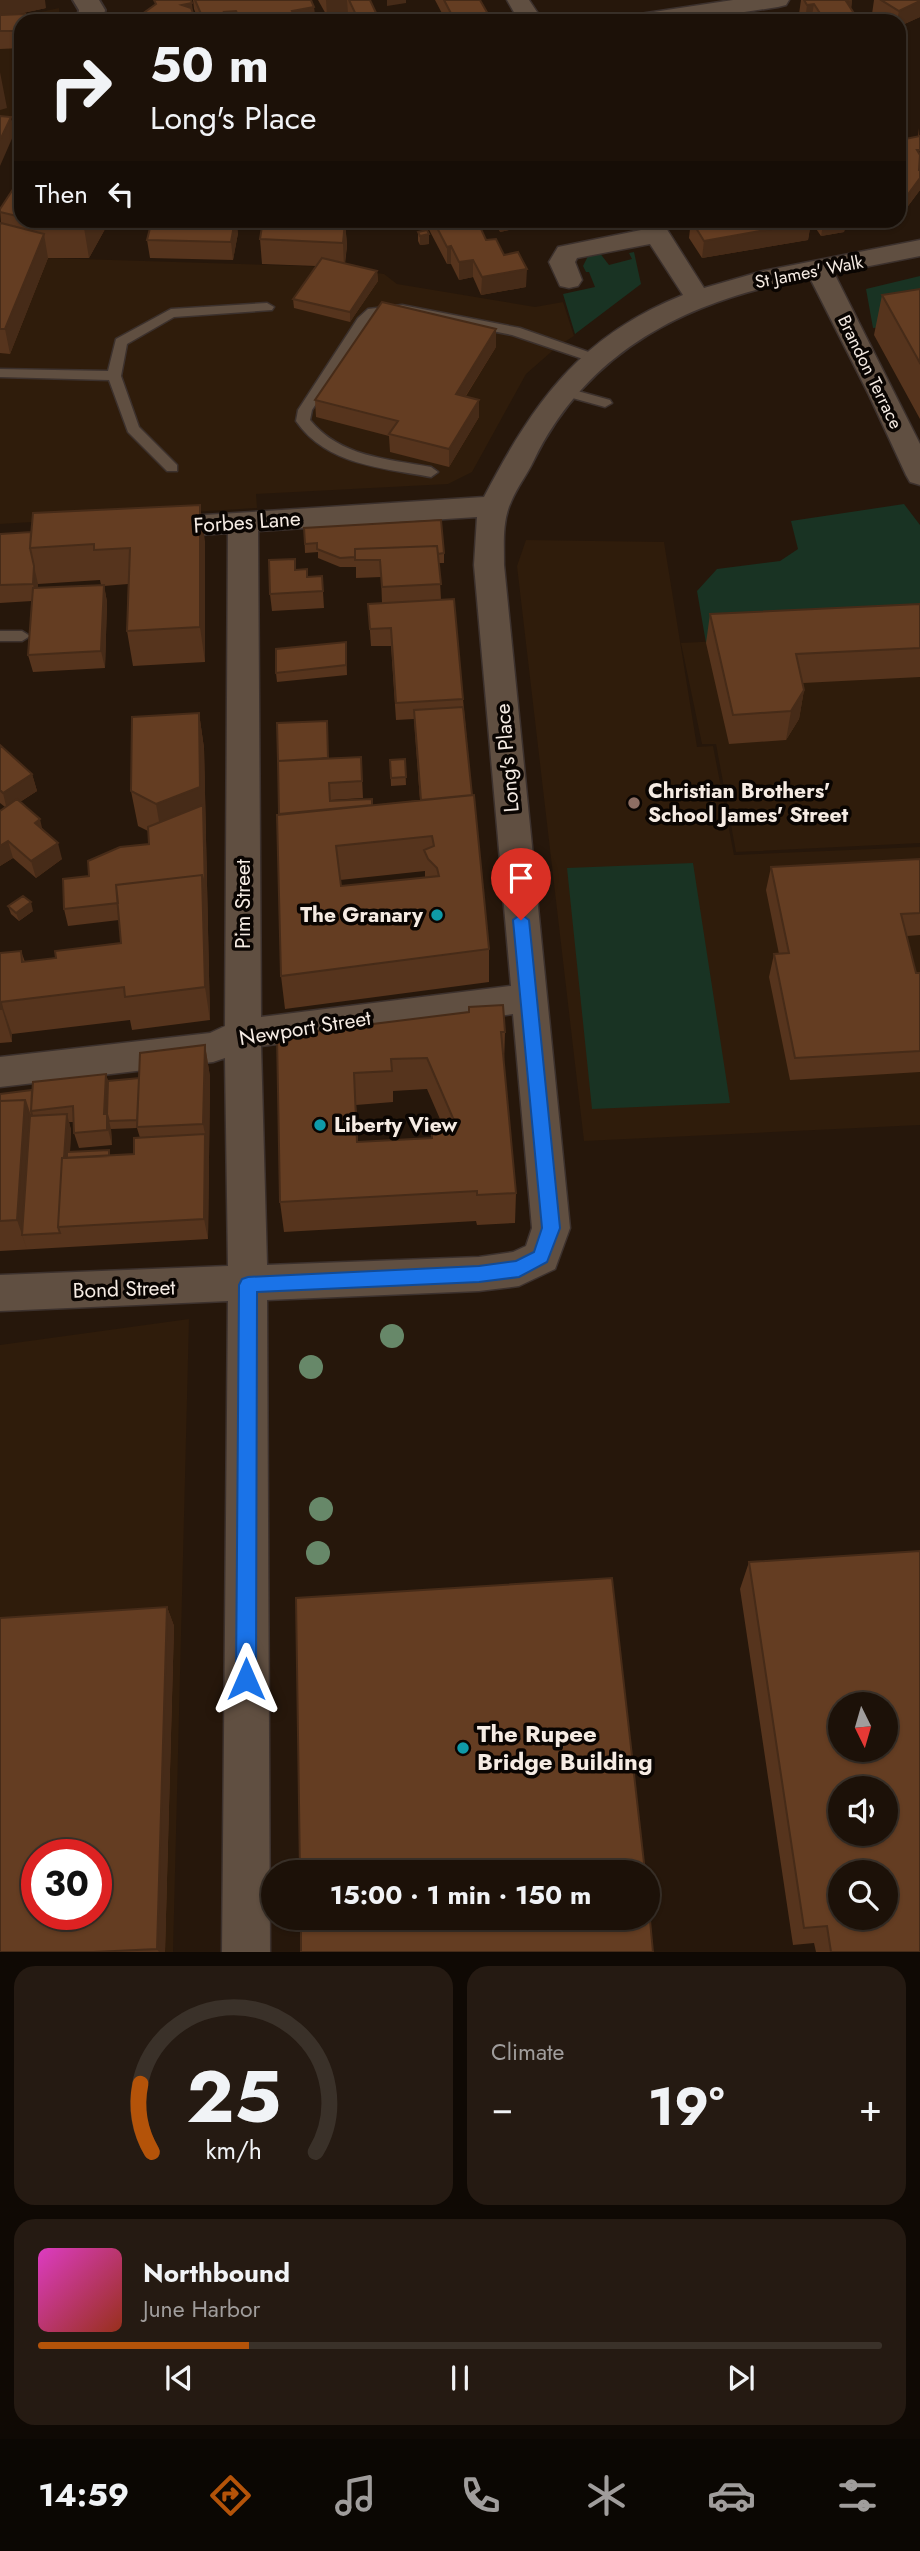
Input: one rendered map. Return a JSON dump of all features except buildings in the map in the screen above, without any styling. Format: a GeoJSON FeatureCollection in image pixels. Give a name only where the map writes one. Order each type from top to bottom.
{"type":"FeatureCollection","features":[{"type":"Feature","properties":{"kind":"street"},"geometry":{"type":"LineString","coordinates":[[759,13],[778,0]]}},
{"type":"Feature","properties":{"kind":"street"},"geometry":{"type":"LineString","coordinates":[[569,280],[562,262],[567,252],[652,228],[686,283],[699,298]]}},
{"type":"Feature","properties":{"kind":"street","name":"St James' Walk"},"geometry":{"type":"LineString","coordinates":[[495,506],[533,432],[572,379],[623,336],[699,298],[763,279],[920,248]]}},
{"type":"Feature","properties":{"kind":"street","name":"Brandon Terrace"},"geometry":{"type":"LineString","coordinates":[[819,270],[883,395],[920,475]]}},
{"type":"Feature","properties":{"kind":"street","name":"Forbes Lane"},"geometry":{"type":"LineString","coordinates":[[136,529],[495,506]]}},
{"type":"Feature","properties":{"kind":"street","name":"Long's Place"},"geometry":{"type":"LineString","coordinates":[[248,1285],[479,1274],[519,1269],[541,1257],[551,1228],[489,565],[495,506]]}},
{"type":"Feature","properties":{"kind":"street","name":"Pim Street"},"geometry":{"type":"LineString","coordinates":[[243,522],[243,1034],[248,1285],[246,1952]]}},
{"type":"Feature","properties":{"kind":"street","name":"Newport Street"},"geometry":{"type":"LineString","coordinates":[[0,1072],[213,1046],[243,1034],[528,998]]}},
{"type":"Feature","properties":{"kind":"street","name":"Bond Street"},"geometry":{"type":"LineString","coordinates":[[0,1293],[248,1285]]}},
{"type":"Feature","properties":{"kind":"lane"},"geometry":{"type":"LineString","coordinates":[[172,468],[133,429],[114,376],[121,342],[171,313],[267,307]]}},
{"type":"Feature","properties":{"kind":"lane"},"geometry":{"type":"LineString","coordinates":[[431,472],[345,453],[318,440],[303,421],[304,410],[363,321],[373,312],[402,309],[455,318],[515,331],[595,359]]}},
{"type":"Feature","properties":{"kind":"lane"},"geometry":{"type":"LineString","coordinates":[[0,373],[114,376]]}},
{"type":"Feature","properties":{"kind":"lane"},"geometry":{"type":"LineString","coordinates":[[563,391],[605,403]]}},
{"type":"Feature","properties":{"kind":"lane"},"geometry":{"type":"LineString","coordinates":[[0,636],[22,636]]}},
{"type":"Feature","properties":{"kind":"shaded area"},"geometry":{"type":"Polygon","coordinates":[[[59,8],[59,14],[32,14],[59,8]]]}},
{"type":"Feature","properties":{"kind":"shaded area"},"geometry":{"type":"Polygon","coordinates":[[[14,18],[14,134],[0,133],[0,21],[14,18]]]}},
{"type":"Feature","properties":{"kind":"shaded area"},"geometry":{"type":"Polygon","coordinates":[[[6,248],[48,258],[332,267],[384,274],[397,284],[535,307],[563,302],[574,336],[526,374],[472,472],[448,484],[256,494],[257,508],[0,524],[0,262],[6,248]]]}},
{"type":"Feature","properties":{"kind":"shaded area","name":"Christian Brothers' School James' Street"},"geometry":{"type":"Polygon","coordinates":[[[526,540],[664,542],[697,747],[713,746],[734,855],[920,847],[920,1125],[584,1141],[517,566],[526,540]]]}},
{"type":"Feature","properties":{"kind":"shaded area"},"geometry":{"type":"Polygon","coordinates":[[[920,631],[920,843],[736,852],[716,744],[702,744],[681,643],[920,631]]]}},
{"type":"Feature","properties":{"kind":"shaded area"},"geometry":{"type":"Polygon","coordinates":[[[189,1319],[173,1952],[0,1952],[0,1345],[189,1319]]]}},
{"type":"Feature","properties":{"kind":"green space"},"geometry":{"type":"Polygon","coordinates":[[[599,252],[609,265],[632,259],[629,253],[634,252],[641,284],[575,334],[563,294],[595,287],[589,272],[586,272],[583,266],[588,256],[599,252]]]}},
{"type":"Feature","properties":{"kind":"green space"},"geometry":{"type":"Polygon","coordinates":[[[920,276],[920,323],[873,328],[866,289],[920,276]]]}},
{"type":"Feature","properties":{"kind":"green space"},"geometry":{"type":"Polygon","coordinates":[[[904,504],[920,525],[920,631],[706,643],[697,591],[717,569],[780,561],[798,549],[791,521],[904,504]]]}},
{"type":"Feature","properties":{"kind":"green space"},"geometry":{"type":"Polygon","coordinates":[[[693,863],[730,1103],[592,1109],[567,868],[693,863]]]}},
{"type":"Feature","properties":{"kind":"place","name":"Christian Brothers' School James' Street"},"geometry":{"type":"Point","coordinates":[634,803]}},
{"type":"Feature","properties":{"kind":"place","name":"The Granary"},"geometry":{"type":"Point","coordinates":[437,915]}},
{"type":"Feature","properties":{"kind":"place","name":"Liberty View"},"geometry":{"type":"Point","coordinates":[320,1125]}},
{"type":"Feature","properties":{"kind":"place","name":"The Rupee Bridge Building"},"geometry":{"type":"Point","coordinates":[463,1748]}},
{"type":"Feature","properties":{"kind":"route"},"geometry":{"type":"LineString","coordinates":[[246,1679],[248,1285],[479,1274],[519,1269],[541,1257],[551,1228],[521,920]]}}]}
